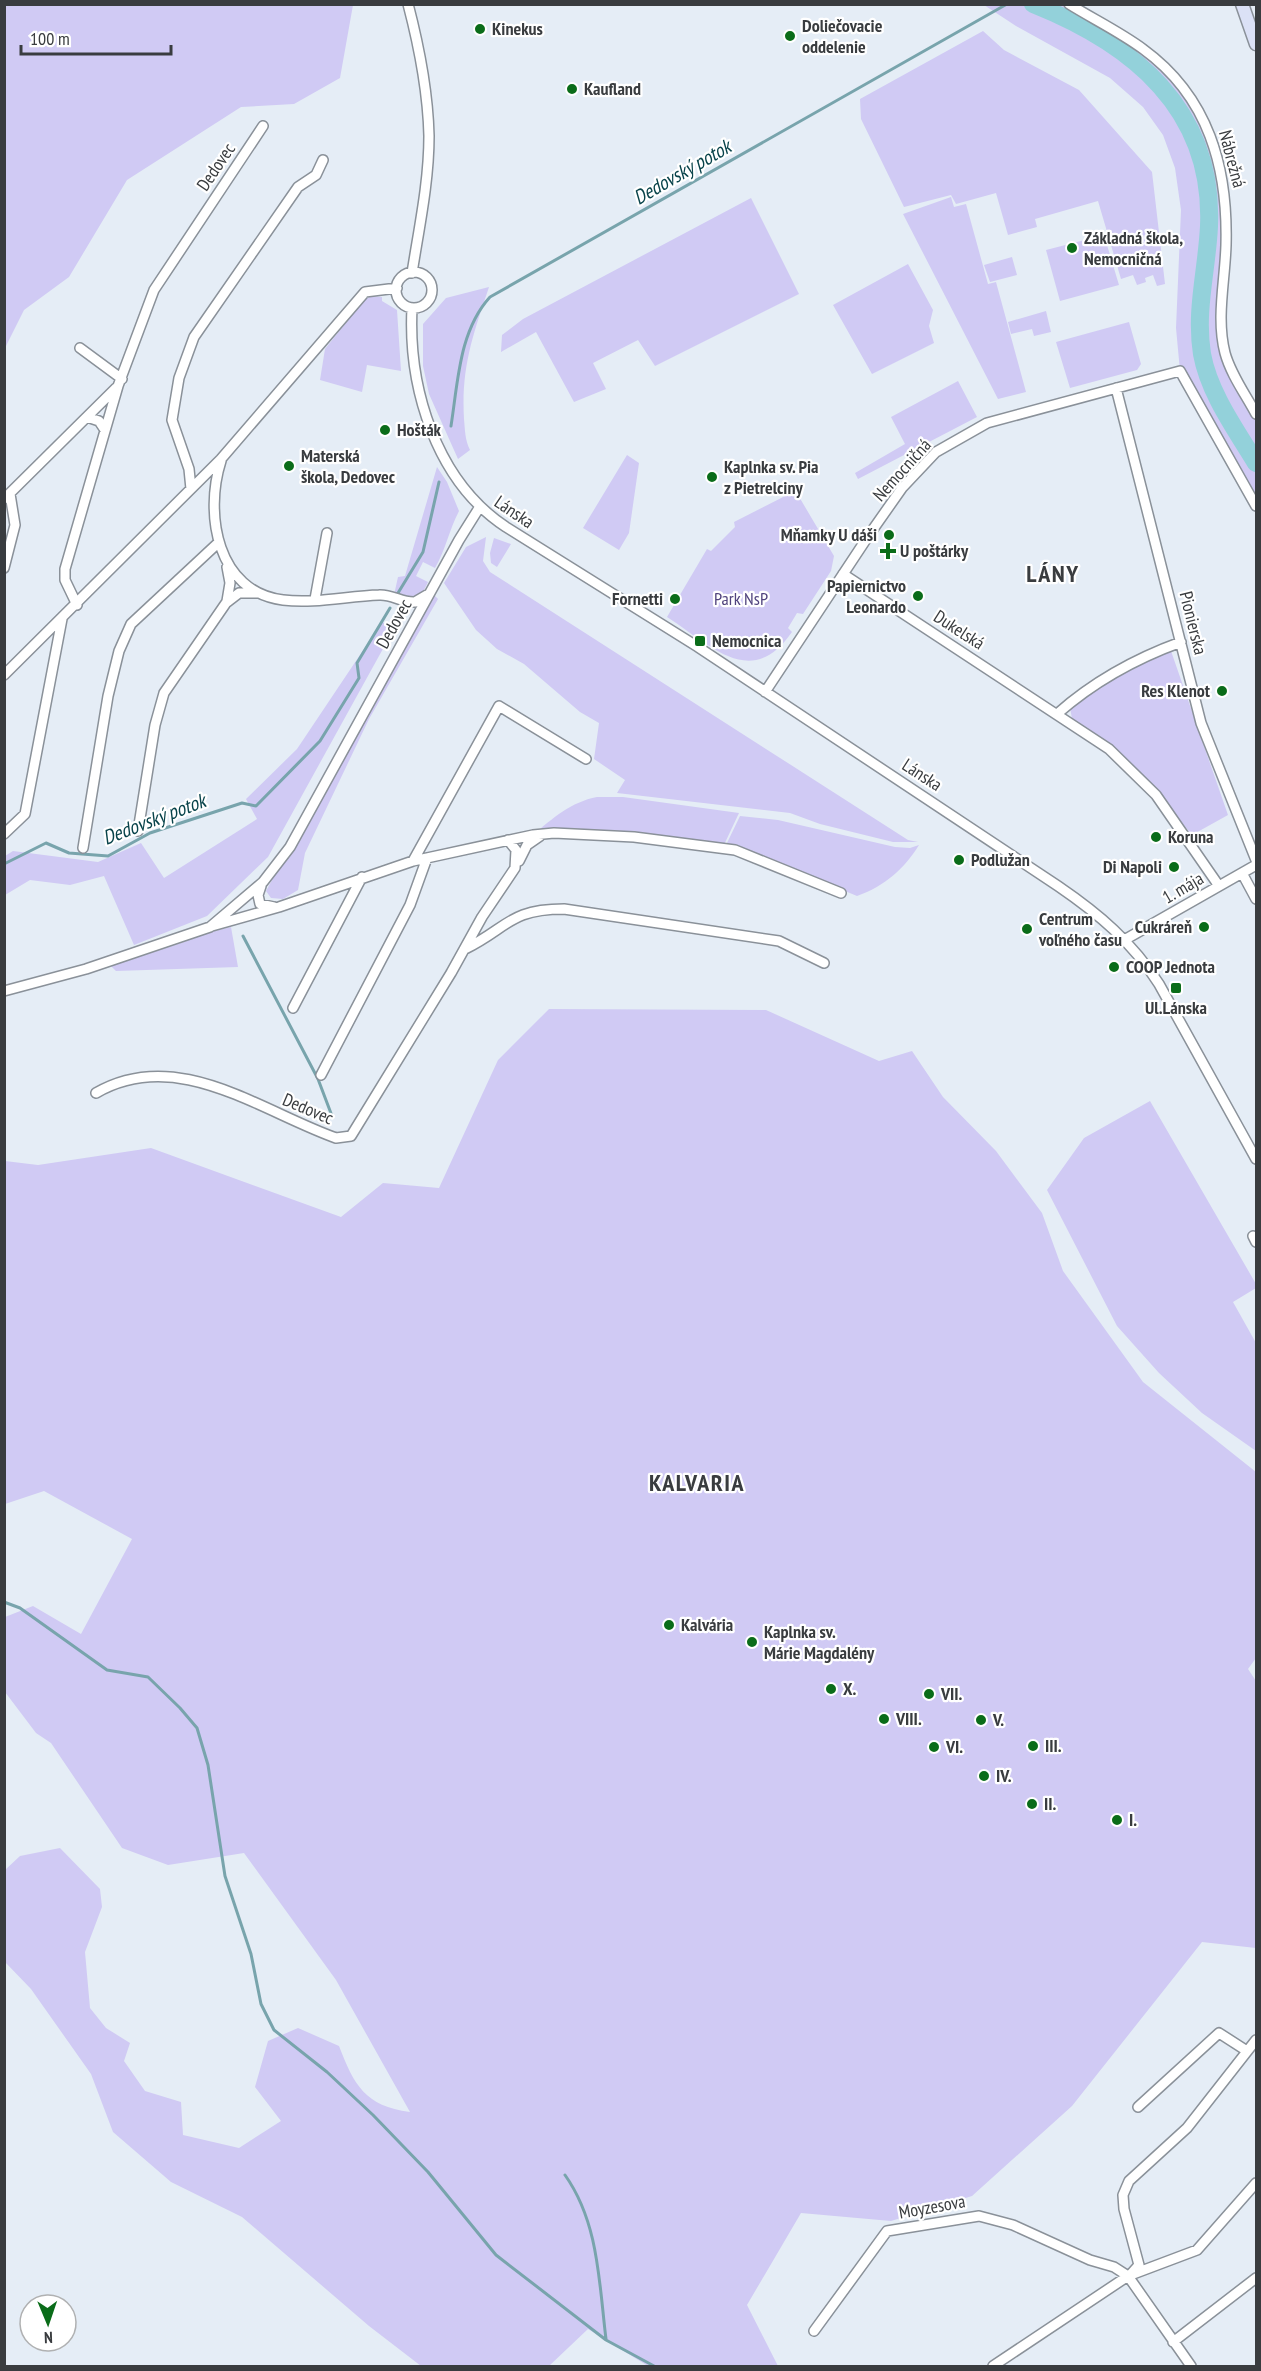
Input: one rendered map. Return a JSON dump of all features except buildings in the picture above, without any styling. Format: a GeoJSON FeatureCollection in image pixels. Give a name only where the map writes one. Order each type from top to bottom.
{"type":"FeatureCollection","features":[{"type":"Feature","properties":{"kind":"main road"},"geometry":{"type":"LineString","coordinates":[[1242,4],[1257,44]]}},
{"type":"Feature","properties":{"kind":"street"},"geometry":{"type":"LineString","coordinates":[[408,4],[422,76],[429,137],[423,202],[412,273]]}},
{"type":"Feature","properties":{"kind":"street","name":"Nábrežná"},"geometry":{"type":"LineString","coordinates":[[1069,4],[1144,49],[1176,79],[1214,140],[1226,201],[1221,327],[1225,354],[1257,414]]}},
{"type":"Feature","properties":{"kind":"street","name":"Dedovec"},"geometry":{"type":"LineString","coordinates":[[77,605],[65,580],[65,569],[105,430],[154,290],[263,126]]}},
{"type":"Feature","properties":{"kind":"street"},"geometry":{"type":"LineString","coordinates":[[191,489],[189,469],[172,420],[186,353],[194,337],[298,187],[316,175],[322,160]]}},
{"type":"Feature","properties":{"kind":"street"},"geometry":{"type":"LineString","coordinates":[[412,273],[426,277],[432,286],[427,303],[412,308],[399,300],[397,288],[399,281],[412,273]]}},
{"type":"Feature","properties":{"kind":"street"},"geometry":{"type":"LineString","coordinates":[[4,675],[77,605],[221,459],[365,292],[397,288]]}},
{"type":"Feature","properties":{"kind":"street"},"geometry":{"type":"LineString","coordinates":[[412,308],[413,364],[427,419],[449,465],[479,508]]}},
{"type":"Feature","properties":{"kind":"street"},"geometry":{"type":"LineString","coordinates":[[80,348],[120,383]]}},
{"type":"Feature","properties":{"kind":"street","name":"Nemocničná"},"geometry":{"type":"LineString","coordinates":[[765,692],[852,558],[902,488],[936,452],[987,423],[1180,371],[1257,506]]}},
{"type":"Feature","properties":{"kind":"street","name":"Dedovec"},"geometry":{"type":"LineString","coordinates":[[4,568],[15,525],[7,496],[120,383]]}},
{"type":"Feature","properties":{"kind":"street","name":"Pionierska"},"geometry":{"type":"LineString","coordinates":[[1116,388],[1176,643],[1202,723],[1257,860]]}},
{"type":"Feature","properties":{"kind":"street"},"geometry":{"type":"LineString","coordinates":[[87,417],[99,421],[105,430]]}},
{"type":"Feature","properties":{"kind":"street","name":"Dedovec"},"geometry":{"type":"LineString","coordinates":[[221,459],[215,493],[218,543],[226,562],[244,583],[259,593],[283,600],[389,596],[409,602],[423,599],[430,591]]}},
{"type":"Feature","properties":{"kind":"street","name":"Dedovec"},"geometry":{"type":"LineString","coordinates":[[210,927],[264,882],[290,847],[430,591],[479,508]]}},
{"type":"Feature","properties":{"kind":"street","name":"Lánska"},"geometry":{"type":"LineString","coordinates":[[479,508],[765,692],[1058,886],[1108,922],[1126,939],[1159,984],[1257,1159]]}},
{"type":"Feature","properties":{"kind":"street"},"geometry":{"type":"LineString","coordinates":[[315,599],[327,533]]}},
{"type":"Feature","properties":{"kind":"street"},"geometry":{"type":"LineString","coordinates":[[83,848],[108,696],[119,651],[131,624],[218,543]]}},
{"type":"Feature","properties":{"kind":"street"},"geometry":{"type":"LineString","coordinates":[[226,562],[230,583],[226,603]]}},
{"type":"Feature","properties":{"kind":"street","name":"Dukelská"},"geometry":{"type":"LineString","coordinates":[[843,573],[1109,749],[1142,778],[1156,795],[1219,886]]}},
{"type":"Feature","properties":{"kind":"street"},"geometry":{"type":"LineString","coordinates":[[138,831],[154,725],[164,693],[226,603],[239,593],[259,593]]}},
{"type":"Feature","properties":{"kind":"street"},"geometry":{"type":"LineString","coordinates":[[4,834],[25,814],[62,619]]}},
{"type":"Feature","properties":{"kind":"street"},"geometry":{"type":"LineString","coordinates":[[1057,714],[1078,696],[1156,651],[1176,643]]}},
{"type":"Feature","properties":{"kind":"street"},"geometry":{"type":"LineString","coordinates":[[413,861],[499,706],[586,759]]}},
{"type":"Feature","properties":{"kind":"street","name":"Dedovec"},"geometry":{"type":"LineString","coordinates":[[96,1094],[111,1086],[140,1078],[190,1078],[326,1135],[347,1138],[359,1126],[482,917],[531,841],[542,835],[554,833]]}},
{"type":"Feature","properties":{"kind":"street","name":"Dedovec"},"geometry":{"type":"LineString","coordinates":[[4,991],[86,969],[413,861],[508,840],[554,833],[634,837],[735,850],[841,893]]}},
{"type":"Feature","properties":{"kind":"street"},"geometry":{"type":"LineString","coordinates":[[508,840],[516,850],[515,868]]}},
{"type":"Feature","properties":{"kind":"street","name":"Dedovec"},"geometry":{"type":"LineString","coordinates":[[321,1075],[410,905],[427,858]]}},
{"type":"Feature","properties":{"kind":"street","name":"1. mája"},"geometry":{"type":"LineString","coordinates":[[1126,939],[1257,865]]}},
{"type":"Feature","properties":{"kind":"street"},"geometry":{"type":"LineString","coordinates":[[1242,873],[1257,899]]}},
{"type":"Feature","properties":{"kind":"street"},"geometry":{"type":"LineString","coordinates":[[293,1008],[362,877]]}},
{"type":"Feature","properties":{"kind":"street"},"geometry":{"type":"LineString","coordinates":[[264,882],[258,895],[260,904],[266,907],[279,907]]}},
{"type":"Feature","properties":{"kind":"street"},"geometry":{"type":"LineString","coordinates":[[465,949],[518,914],[538,910],[564,909],[773,940],[792,945],[824,963]]}},
{"type":"Feature","properties":{"kind":"street"},"geometry":{"type":"LineString","coordinates":[[1138,2107],[1219,2032],[1247,2051]]}},
{"type":"Feature","properties":{"kind":"street"},"geometry":{"type":"LineString","coordinates":[[993,2367],[1128,2276],[1139,2265],[1124,2209],[1123,2195],[1129,2181],[1187,2128],[1257,2040]]}},
{"type":"Feature","properties":{"kind":"street"},"geometry":{"type":"LineString","coordinates":[[1128,2276],[1197,2250],[1257,2183]]}},
{"type":"Feature","properties":{"kind":"street","name":"Moyzesova"},"geometry":{"type":"LineString","coordinates":[[814,2331],[887,2231],[979,2216],[1013,2225],[1090,2260],[1114,2267],[1128,2276]]}},
{"type":"Feature","properties":{"kind":"street"},"geometry":{"type":"LineString","coordinates":[[1128,2276],[1191,2367]]}},
{"type":"Feature","properties":{"kind":"street"},"geometry":{"type":"LineString","coordinates":[[1173,2342],[1257,2278]]}},
{"type":"Feature","properties":{"kind":"green space"},"geometry":{"type":"Polygon","coordinates":[[[4,5],[353,5],[340,78],[294,104],[241,107],[127,180],[69,277],[24,310],[5,348],[4,5]]]}},
{"type":"Feature","properties":{"kind":"green space"},"geometry":{"type":"Polygon","coordinates":[[[984,5],[1069,5],[1144,49],[1197,110],[1226,201],[1221,327],[1225,355],[1256,414],[1256,506],[1180,371],[1176,328],[1181,210],[1175,168],[1163,135],[1143,107],[1110,78],[1016,26],[984,5]]]}},
{"type":"Feature","properties":{"kind":"green space"},"geometry":{"type":"Polygon","coordinates":[[[983,31],[1004,50],[1079,90],[1152,172],[1165,284],[1157,286],[1153,275],[1145,278],[1146,282],[1137,285],[1133,275],[1121,279],[1098,201],[1035,219],[1037,227],[1008,235],[996,193],[956,204],[951,195],[904,207],[861,119],[860,99],[983,31]]]}},
{"type":"Feature","properties":{"kind":"green space"},"geometry":{"type":"Polygon","coordinates":[[[951,197],[954,207],[966,204],[988,284],[996,282],[1026,392],[998,399],[903,214],[951,197]]]}},
{"type":"Feature","properties":{"kind":"green space"},"geometry":{"type":"Polygon","coordinates":[[[751,198],[799,294],[655,366],[638,340],[593,363],[606,389],[574,402],[536,332],[501,352],[502,335],[523,319],[751,198]]]}},
{"type":"Feature","properties":{"kind":"green space"},"geometry":{"type":"Polygon","coordinates":[[[1104,235],[1119,285],[1060,301],[1046,250],[1104,235]]]}},
{"type":"Feature","properties":{"kind":"green space"},"geometry":{"type":"Polygon","coordinates":[[[1012,257],[1017,275],[990,282],[984,265],[1012,257]]]}},
{"type":"Feature","properties":{"kind":"green space"},"geometry":{"type":"Polygon","coordinates":[[[908,264],[933,310],[929,326],[934,343],[872,374],[833,305],[908,264]]]}},
{"type":"Feature","properties":{"kind":"green space"},"geometry":{"type":"Polygon","coordinates":[[[489,287],[473,336],[464,383],[466,439],[470,450],[458,459],[429,394],[423,366],[423,324],[446,298],[489,287]]]}},
{"type":"Feature","properties":{"kind":"green space"},"geometry":{"type":"Polygon","coordinates":[[[371,296],[382,297],[382,301],[397,310],[401,371],[367,365],[362,392],[320,380],[325,349],[364,300],[371,296]]]}},
{"type":"Feature","properties":{"kind":"green space"},"geometry":{"type":"Polygon","coordinates":[[[1046,311],[1051,332],[1034,336],[1032,329],[1011,334],[1008,322],[1046,311]]]}},
{"type":"Feature","properties":{"kind":"green space"},"geometry":{"type":"Polygon","coordinates":[[[1129,322],[1141,364],[1137,370],[1070,388],[1056,342],[1129,322]]]}},
{"type":"Feature","properties":{"kind":"green space"},"geometry":{"type":"Polygon","coordinates":[[[958,381],[977,417],[858,479],[855,473],[905,444],[891,417],[958,381]]]}},
{"type":"Feature","properties":{"kind":"green space"},"geometry":{"type":"Polygon","coordinates":[[[627,455],[639,463],[629,533],[619,550],[583,528],[627,455]]]}},
{"type":"Feature","properties":{"kind":"green space"},"geometry":{"type":"Polygon","coordinates":[[[437,467],[447,482],[459,511],[435,568],[423,562],[416,576],[428,582],[422,594],[414,597],[394,595],[398,577],[405,576],[437,467]]]}},
{"type":"Feature","properties":{"kind":"green space","name":"Park NsP"},"geometry":{"type":"Polygon","coordinates":[[[793,492],[798,495],[834,556],[831,571],[803,614],[797,613],[788,628],[792,632],[777,649],[761,658],[746,661],[731,657],[715,650],[667,617],[707,549],[711,551],[735,527],[734,522],[793,492]]]}},
{"type":"Feature","properties":{"kind":"green space"},"geometry":{"type":"Polygon","coordinates":[[[486,537],[483,561],[490,572],[908,840],[918,842],[893,842],[820,824],[790,813],[617,793],[625,780],[594,759],[599,723],[580,712],[524,664],[497,649],[476,630],[444,583],[466,547],[486,537]]]}},
{"type":"Feature","properties":{"kind":"green space"},"geometry":{"type":"Polygon","coordinates":[[[494,538],[511,544],[497,567],[491,563],[490,553],[494,538]]]}},
{"type":"Feature","properties":{"kind":"green space"},"geometry":{"type":"Polygon","coordinates":[[[430,591],[438,599],[369,719],[305,853],[298,890],[283,899],[271,898],[266,891],[430,591]]]}},
{"type":"Feature","properties":{"kind":"green space"},"geometry":{"type":"Polygon","coordinates":[[[382,622],[395,627],[268,857],[207,916],[134,945],[104,876],[70,885],[30,880],[5,895],[5,856],[13,851],[98,862],[141,843],[164,878],[257,819],[246,799],[297,749],[382,622]]]}},
{"type":"Feature","properties":{"kind":"green space"},"geometry":{"type":"Polygon","coordinates":[[[1171,651],[1228,815],[1192,835],[1144,776],[1116,751],[1072,719],[1070,707],[1118,675],[1171,651]]]}},
{"type":"Feature","properties":{"kind":"green space"},"geometry":{"type":"Polygon","coordinates":[[[597,797],[623,797],[739,813],[723,847],[533,835],[571,807],[597,797]]]}},
{"type":"Feature","properties":{"kind":"green space"},"geometry":{"type":"Polygon","coordinates":[[[740,816],[778,820],[895,847],[910,848],[919,845],[893,876],[857,896],[737,846],[726,845],[740,816]]]}},
{"type":"Feature","properties":{"kind":"green space"},"geometry":{"type":"Polygon","coordinates":[[[231,927],[238,967],[116,971],[111,966],[187,941],[187,938],[231,927]]]}},
{"type":"Feature","properties":{"kind":"green space"},"geometry":{"type":"Polygon","coordinates":[[[549,1009],[766,1010],[879,1061],[912,1051],[943,1097],[996,1151],[1042,1213],[1063,1271],[1143,1382],[1256,1472],[1256,1658],[1248,1669],[1256,1681],[1256,1948],[1202,1942],[1072,2106],[972,2196],[891,2221],[801,2213],[747,2305],[778,2366],[648,2366],[588,2329],[549,2366],[421,2366],[369,2326],[242,2217],[171,2182],[113,2132],[91,2074],[31,1989],[5,1962],[5,1870],[20,1856],[60,1848],[100,1889],[102,1907],[85,1952],[90,2008],[106,2028],[130,2043],[124,2061],[145,2091],[181,2102],[183,2135],[239,2148],[281,2121],[255,2087],[268,2041],[298,2028],[339,2046],[356,2082],[372,2099],[382,2105],[410,2112],[336,1980],[244,1853],[168,1865],[122,1848],[51,1743],[36,1733],[5,1692],[5,1617],[33,1606],[81,1634],[132,1539],[44,1491],[5,1504],[5,1161],[38,1165],[151,1148],[341,1217],[383,1183],[439,1188],[498,1060],[549,1009]]]}},
{"type":"Feature","properties":{"kind":"green space"},"geometry":{"type":"Polygon","coordinates":[[[1150,1101],[1256,1284],[1256,1288],[1233,1302],[1256,1343],[1256,1451],[1202,1413],[1159,1373],[1117,1326],[1047,1190],[1084,1138],[1150,1101]]]}},
{"type":"Feature","properties":{"kind":"waterway","name":"Dedovský potok"},"geometry":{"type":"LineString","coordinates":[[451,426],[458,375],[466,341],[480,310],[490,297],[1007,4]]}},
{"type":"Feature","properties":{"kind":"waterway"},"geometry":{"type":"LineString","coordinates":[[1033,4],[1103,39],[1134,61],[1160,86],[1182,115],[1198,148],[1207,185],[1209,226],[1200,322],[1202,354],[1217,397],[1256,463]]}},
{"type":"Feature","properties":{"kind":"waterway","name":"Dedovský potok"},"geometry":{"type":"LineString","coordinates":[[398,593],[423,552],[439,482]]}},
{"type":"Feature","properties":{"kind":"waterway","name":"Dedovský potok"},"geometry":{"type":"LineString","coordinates":[[4,864],[46,843],[69,853],[108,856],[150,833],[242,803],[256,806],[320,741],[359,678],[357,663],[390,608]]}},
{"type":"Feature","properties":{"kind":"waterway"},"geometry":{"type":"LineString","coordinates":[[243,936],[318,1079],[332,1116]]}},
{"type":"Feature","properties":{"kind":"waterway"},"geometry":{"type":"LineString","coordinates":[[4,1602],[20,1608],[107,1670],[148,1677],[197,1728],[208,1765],[225,1876],[251,1954],[261,2004],[274,2030],[327,2072],[373,2115],[428,2172],[496,2255],[606,2340],[654,2366]]}},
{"type":"Feature","properties":{"kind":"waterway"},"geometry":{"type":"LineString","coordinates":[[565,2175],[585,2213],[591,2233],[599,2275],[606,2339]]}},
{"type":"Feature","properties":{"kind":"place","name":"Kinekus"},"geometry":{"type":"Point","coordinates":[480,29]}},
{"type":"Feature","properties":{"kind":"place","name":"Doliečovacie oddelenie"},"geometry":{"type":"Point","coordinates":[790,36]}},
{"type":"Feature","properties":{"kind":"place","name":"Kaufland"},"geometry":{"type":"Point","coordinates":[572,89]}},
{"type":"Feature","properties":{"kind":"place","name":"Základná škola, Nemocničná"},"geometry":{"type":"Point","coordinates":[1072,248]}},
{"type":"Feature","properties":{"kind":"place","name":"Hošták"},"geometry":{"type":"Point","coordinates":[385,430]}},
{"type":"Feature","properties":{"kind":"place","name":"Materská škola, Dedovec"},"geometry":{"type":"Point","coordinates":[289,466]}},
{"type":"Feature","properties":{"kind":"place","name":"Kaplnka sv. Pia z Pietrelciny"},"geometry":{"type":"Point","coordinates":[712,477]}},
{"type":"Feature","properties":{"kind":"place","name":"Mňamky U dáši"},"geometry":{"type":"Point","coordinates":[889,535]}},
{"type":"Feature","properties":{"kind":"place","name":"U poštárky"},"geometry":{"type":"Point","coordinates":[888,551]}},
{"type":"Feature","properties":{"kind":"place","name":"Papiernictvo Leonardo"},"geometry":{"type":"Point","coordinates":[918,596]}},
{"type":"Feature","properties":{"kind":"place","name":"Fornetti"},"geometry":{"type":"Point","coordinates":[675,599]}},
{"type":"Feature","properties":{"kind":"place","name":"Nemocnica"},"geometry":{"type":"Point","coordinates":[700,641]}},
{"type":"Feature","properties":{"kind":"place","name":"Res Klenot"},"geometry":{"type":"Point","coordinates":[1222,691]}},
{"type":"Feature","properties":{"kind":"place","name":"Koruna"},"geometry":{"type":"Point","coordinates":[1156,837]}},
{"type":"Feature","properties":{"kind":"place","name":"Podlužan"},"geometry":{"type":"Point","coordinates":[959,860]}},
{"type":"Feature","properties":{"kind":"place","name":"Di Napoli"},"geometry":{"type":"Point","coordinates":[1174,867]}},
{"type":"Feature","properties":{"kind":"place","name":"Cukráreň"},"geometry":{"type":"Point","coordinates":[1204,927]}},
{"type":"Feature","properties":{"kind":"place","name":"Centrum voľného času"},"geometry":{"type":"Point","coordinates":[1027,929]}},
{"type":"Feature","properties":{"kind":"place","name":"COOP Jednota"},"geometry":{"type":"Point","coordinates":[1114,967]}},
{"type":"Feature","properties":{"kind":"place","name":"Ul.Lánska"},"geometry":{"type":"Point","coordinates":[1176,988]}},
{"type":"Feature","properties":{"kind":"place","name":"Kalvária"},"geometry":{"type":"Point","coordinates":[669,1625]}},
{"type":"Feature","properties":{"kind":"place","name":"Kaplnka sv. Márie Magdalény"},"geometry":{"type":"Point","coordinates":[752,1642]}},
{"type":"Feature","properties":{"kind":"place","name":"X."},"geometry":{"type":"Point","coordinates":[831,1689]}},
{"type":"Feature","properties":{"kind":"place","name":"VII."},"geometry":{"type":"Point","coordinates":[929,1694]}},
{"type":"Feature","properties":{"kind":"place","name":"VIII."},"geometry":{"type":"Point","coordinates":[884,1719]}},
{"type":"Feature","properties":{"kind":"place","name":"V."},"geometry":{"type":"Point","coordinates":[981,1720]}},
{"type":"Feature","properties":{"kind":"place","name":"III."},"geometry":{"type":"Point","coordinates":[1033,1746]}},
{"type":"Feature","properties":{"kind":"place","name":"VI."},"geometry":{"type":"Point","coordinates":[934,1747]}},
{"type":"Feature","properties":{"kind":"place","name":"IV."},"geometry":{"type":"Point","coordinates":[984,1776]}},
{"type":"Feature","properties":{"kind":"place","name":"II."},"geometry":{"type":"Point","coordinates":[1032,1804]}},
{"type":"Feature","properties":{"kind":"place","name":"I."},"geometry":{"type":"Point","coordinates":[1117,1820]}},
{"type":"Feature","properties":{"kind":"district","name":"LÁNY"},"geometry":{"type":"Point","coordinates":[1053,574]}},
{"type":"Feature","properties":{"kind":"district","name":"KALVARIA"},"geometry":{"type":"Point","coordinates":[697,1483]}}]}
